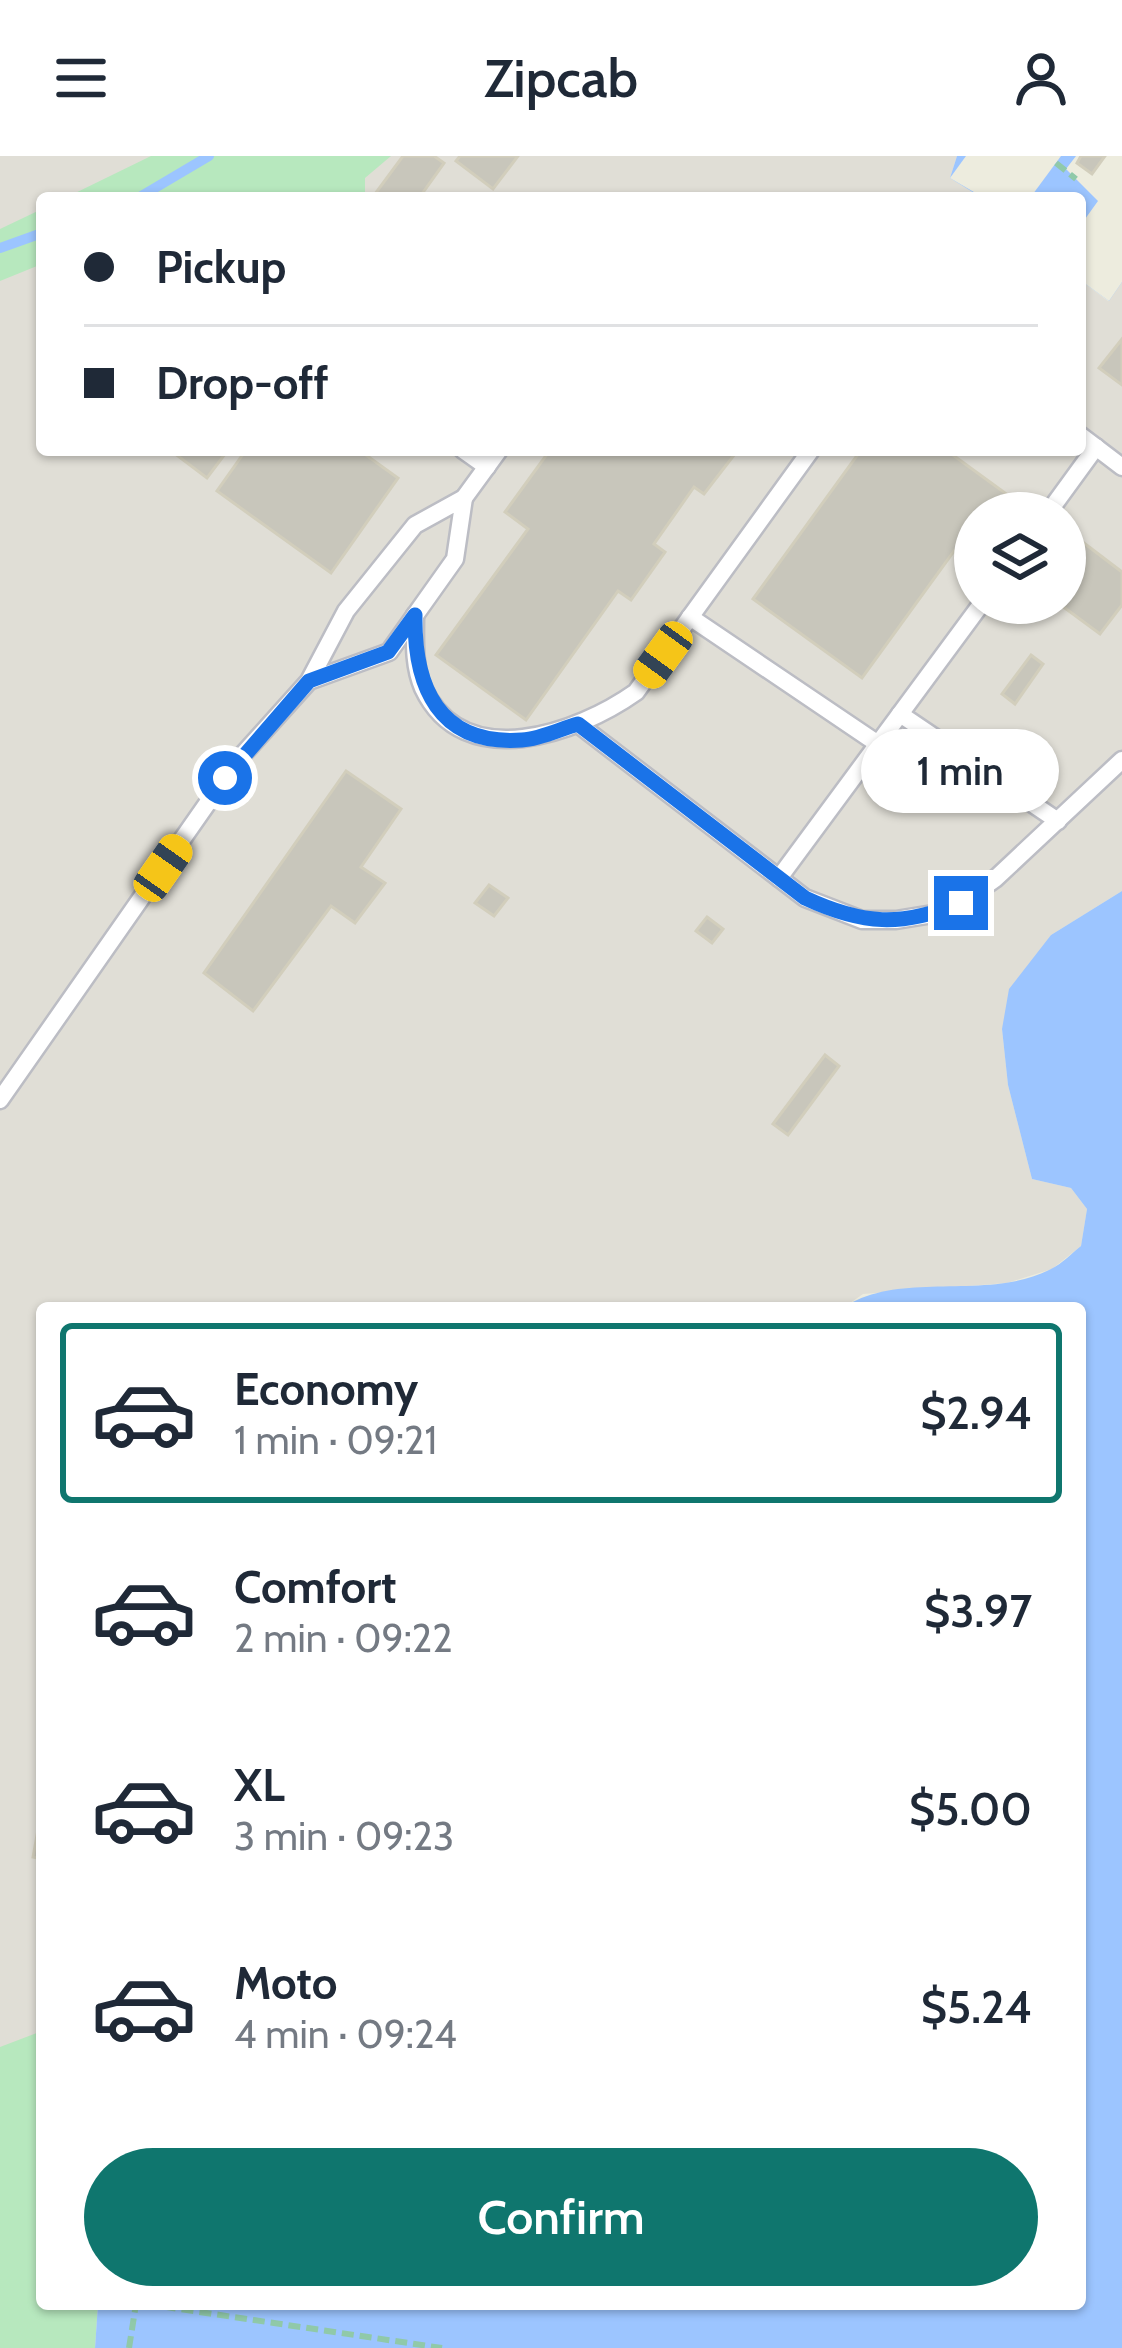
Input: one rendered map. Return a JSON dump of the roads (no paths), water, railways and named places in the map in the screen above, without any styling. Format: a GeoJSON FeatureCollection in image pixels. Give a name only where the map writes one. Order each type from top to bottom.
{"type":"FeatureCollection","features":[{"type":"Feature","properties":{"kind":"lane"},"geometry":{"type":"LineString","coordinates":[[1086,440],[1122,466]]}},
{"type":"Feature","properties":{"kind":"lane"},"geometry":{"type":"LineString","coordinates":[[1063,492],[1096,447]]}},
{"type":"Feature","properties":{"kind":"lane"},"geometry":{"type":"LineString","coordinates":[[472,456],[487,466]]}},
{"type":"Feature","properties":{"kind":"lane"},"geometry":{"type":"LineString","coordinates":[[0,1100],[237,761],[309,681],[346,610],[415,524],[464,498],[494,456]]}},
{"type":"Feature","properties":{"kind":"lane"},"geometry":{"type":"LineString","coordinates":[[415,615],[414,656],[424,689],[462,729],[493,739],[526,740],[608,712],[636,692],[807,456]]}},
{"type":"Feature","properties":{"kind":"lane"},"geometry":{"type":"LineString","coordinates":[[309,681],[388,652],[455,559],[464,498]]}},
{"type":"Feature","properties":{"kind":"lane"},"geometry":{"type":"LineString","coordinates":[[691,617],[878,745]]}},
{"type":"Feature","properties":{"kind":"lane"},"geometry":{"type":"LineString","coordinates":[[779,878],[966,624]]}},
{"type":"Feature","properties":{"kind":"lane"},"geometry":{"type":"LineString","coordinates":[[900,714],[1058,820]]}},
{"type":"Feature","properties":{"kind":"lane"},"geometry":{"type":"LineString","coordinates":[[578,724],[805,898],[862,920],[934,914],[961,903],[995,879],[1122,760]]}},
{"type":"Feature","properties":{"kind":"water"},"geometry":{"type":"Polygon","coordinates":[[[957,156],[1122,156],[1122,282],[1109,301],[1086,284],[1086,192],[972,192],[950,178],[957,156]]]}},
{"type":"Feature","properties":{"kind":"water"},"geometry":{"type":"Polygon","coordinates":[[[1122,891],[1122,2348],[95,2348],[98,2310],[1086,2310],[1086,1302],[854,1302],[890,1290],[1027,1279],[1055,1267],[1081,1246],[1087,1209],[1071,1188],[1032,1179],[1008,1085],[1002,1029],[1009,989],[1051,935],[1122,891]]]}},
{"type":"Feature","properties":{"kind":"waterway"},"geometry":{"type":"LineString","coordinates":[[148,192],[209,156]]}},
{"type":"Feature","properties":{"kind":"waterway"},"geometry":{"type":"LineString","coordinates":[[0,248],[36,235]]}}]}
